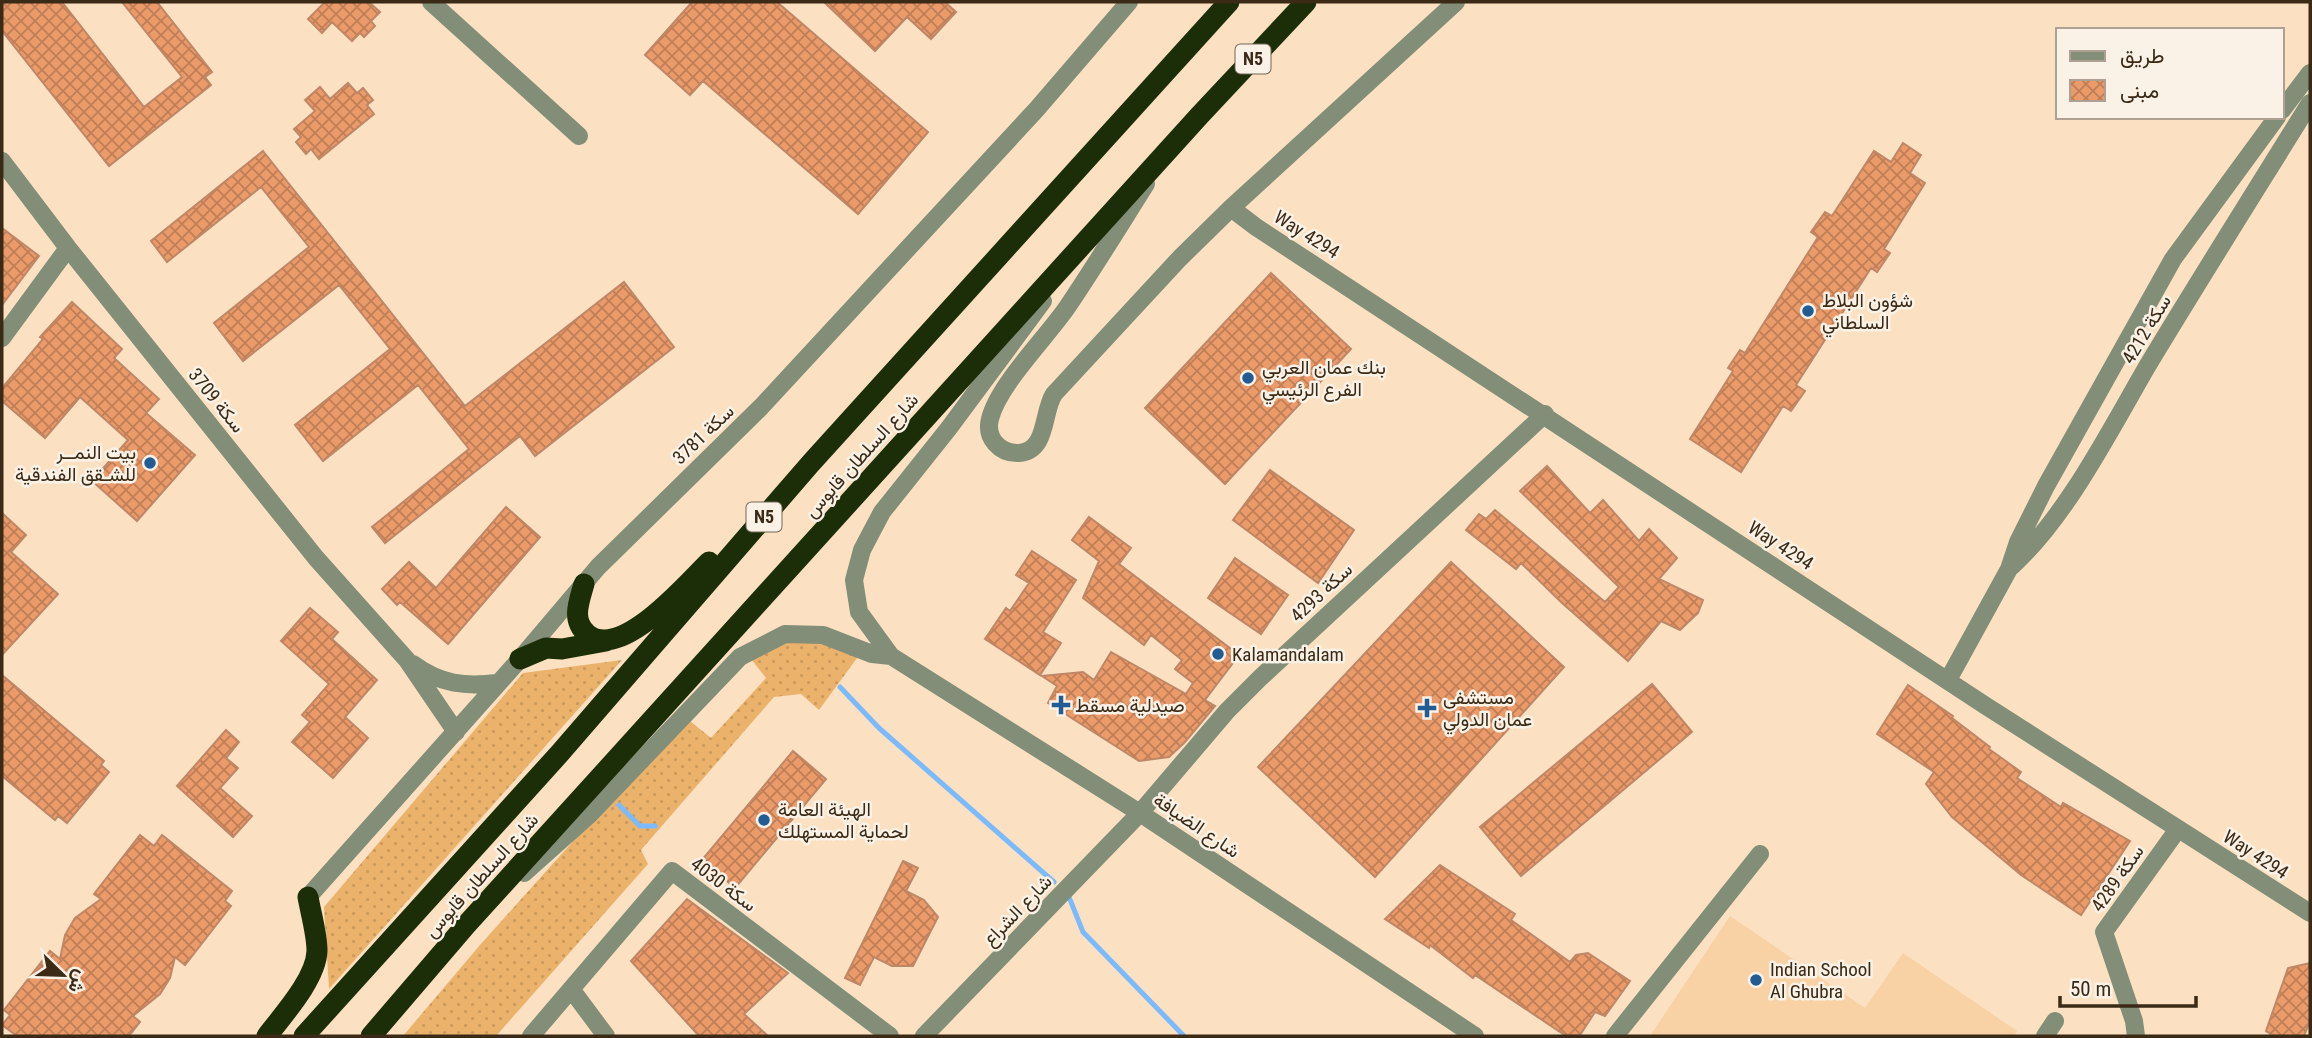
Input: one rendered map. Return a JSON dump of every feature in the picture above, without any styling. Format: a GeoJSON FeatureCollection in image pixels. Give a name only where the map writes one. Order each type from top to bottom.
{"type":"FeatureCollection","features":[{"type":"Feature","properties":{"kind":"highway","name":"شارع السلطان قابوس"},"geometry":{"type":"LineString","coordinates":[[304,1036],[560,753],[811,463],[1229,2]]}},
{"type":"Feature","properties":{"kind":"highway","name":"شارع السلطان قابوس"},"geometry":{"type":"LineString","coordinates":[[371,1036],[467,924],[1167,151],[1306,2]]}},
{"type":"Feature","properties":{"kind":"highway"},"geometry":{"type":"LineString","coordinates":[[520,659],[546,648],[562,649],[606,640],[646,623],[811,463]]}},
{"type":"Feature","properties":{"kind":"highway"},"geometry":{"type":"LineString","coordinates":[[584,584],[577,608],[579,626],[591,637],[606,640]]}},
{"type":"Feature","properties":{"kind":"highway"},"geometry":{"type":"LineString","coordinates":[[267,1036],[311,973],[317,953],[308,897]]}},
{"type":"Feature","properties":{"kind":"street"},"geometry":{"type":"LineString","coordinates":[[431,2],[579,136]]}},
{"type":"Feature","properties":{"kind":"street","name":"سكة 3781"},"geometry":{"type":"LineString","coordinates":[[308,897],[584,584],[649,516],[761,407],[1036,110],[1129,2]]}},
{"type":"Feature","properties":{"kind":"street"},"geometry":{"type":"LineString","coordinates":[[1167,151],[1067,307],[996,401],[989,422],[991,438],[1002,451],[1026,452],[1037,442],[1045,428],[1048,404],[1054,394],[1180,258],[1456,2]]}},
{"type":"Feature","properties":{"kind":"street"},"geometry":{"type":"LineString","coordinates":[[2284,107],[2310,73]]}},
{"type":"Feature","properties":{"kind":"street","name":"سكة 4212"},"geometry":{"type":"LineString","coordinates":[[2009,569],[2030,550],[2076,486],[2310,103]]}},
{"type":"Feature","properties":{"kind":"street","name":"سكة 4212"},"geometry":{"type":"LineString","coordinates":[[1948,680],[2009,569],[2018,542],[2046,486],[2173,259],[2276,119]]}},
{"type":"Feature","properties":{"kind":"street"},"geometry":{"type":"LineString","coordinates":[[2263,136],[2281,150]]}},
{"type":"Feature","properties":{"kind":"street","name":"سكة 3709"},"geometry":{"type":"LineString","coordinates":[[2,161],[68,248],[316,558],[407,660],[456,732]]}},
{"type":"Feature","properties":{"kind":"street","name":"Way 4294"},"geometry":{"type":"LineString","coordinates":[[1231,208],[1370,302],[2310,914]]}},
{"type":"Feature","properties":{"kind":"street"},"geometry":{"type":"LineString","coordinates":[[891,656],[859,612],[854,580],[862,550],[882,512],[949,428],[1090,236]]}},
{"type":"Feature","properties":{"kind":"street"},"geometry":{"type":"LineString","coordinates":[[2,338],[68,248]]}},
{"type":"Feature","properties":{"kind":"street","name":"سكة 4293"},"geometry":{"type":"LineString","coordinates":[[1140,813],[1227,711],[1259,678],[1545,414]]}},
{"type":"Feature","properties":{"kind":"street"},"geometry":{"type":"LineString","coordinates":[[2046,486],[2059,509]]}},
{"type":"Feature","properties":{"kind":"street"},"geometry":{"type":"LineString","coordinates":[[467,924],[589,815],[740,657],[785,634],[823,635],[872,654],[891,656]]}},
{"type":"Feature","properties":{"kind":"street","name":"شارع الضيافة"},"geometry":{"type":"LineString","coordinates":[[891,656],[1140,813],[1475,1036]]}},
{"type":"Feature","properties":{"kind":"street","name":"سكة 3709"},"geometry":{"type":"LineString","coordinates":[[407,660],[426,674],[449,683],[473,686],[497,683]]}},
{"type":"Feature","properties":{"kind":"street","name":"شارع الشراع"},"geometry":{"type":"LineString","coordinates":[[924,1036],[1140,813]]}},
{"type":"Feature","properties":{"kind":"street","name":"سكة 4289"},"geometry":{"type":"LineString","coordinates":[[2136,1036],[2134,1021],[2104,932],[2178,829]]}},
{"type":"Feature","properties":{"kind":"street"},"geometry":{"type":"LineString","coordinates":[[1615,1036],[1760,854]]}},
{"type":"Feature","properties":{"kind":"street","name":"سكة 4030"},"geometry":{"type":"LineString","coordinates":[[531,1036],[672,871],[890,1036]]}},
{"type":"Feature","properties":{"kind":"street"},"geometry":{"type":"LineString","coordinates":[[571,989],[606,1036]]}},
{"type":"Feature","properties":{"kind":"street"},"geometry":{"type":"LineString","coordinates":[[2045,1036],[2055,1021]]}},
{"type":"Feature","properties":{"kind":"shaded area"},"geometry":{"type":"Polygon","coordinates":[[[786,639],[822,640],[860,654],[819,710],[801,694],[774,697],[641,850],[648,864],[496,1036],[403,1036],[593,819],[690,721],[711,738],[766,678],[751,659],[786,639]]]}},
{"type":"Feature","properties":{"kind":"shaded area"},"geometry":{"type":"Polygon","coordinates":[[[622,660],[329,989],[324,907],[523,673],[622,660]]]}},
{"type":"Feature","properties":{"kind":"shaded area","name":"Indian School Al Ghubra"},"geometry":{"type":"Polygon","coordinates":[[[1730,916],[1865,1008],[1903,953],[2017,1031],[2014,1036],[1650,1036],[1730,916]]]}},
{"type":"Feature","properties":{"kind":"building"},"geometry":{"type":"Polygon","coordinates":[[[2,2],[62,2],[144,107],[182,77],[122,2],[157,2],[212,72],[205,77],[211,85],[109,166],[2,31],[2,2]]]}},
{"type":"Feature","properties":{"kind":"building"},"geometry":{"type":"Polygon","coordinates":[[[325,2],[369,2],[380,12],[371,21],[375,26],[364,37],[360,33],[352,41],[332,22],[322,33],[308,19],[325,2]]]}},
{"type":"Feature","properties":{"kind":"building"},"geometry":{"type":"Polygon","coordinates":[[[692,2],[777,2],[928,132],[858,214],[703,81],[690,95],[645,55],[692,2]]]}},
{"type":"Feature","properties":{"kind":"building"},"geometry":{"type":"Polygon","coordinates":[[[824,2],[945,2],[956,12],[931,39],[907,17],[875,51],[824,2]]]}},
{"type":"Feature","properties":{"kind":"building"},"geometry":{"type":"Polygon","coordinates":[[[348,83],[357,93],[363,88],[373,100],[367,105],[374,114],[319,159],[311,149],[306,154],[296,142],[301,137],[294,129],[315,111],[305,100],[320,87],[330,99],[348,83]]]}},
{"type":"Feature","properties":{"kind":"building","name":"شؤون البلاط السلطاني"},"geometry":{"type":"Polygon","coordinates":[[[1903,143],[1921,155],[1910,173],[1925,183],[1884,249],[1890,253],[1877,272],[1871,268],[1796,385],[1805,391],[1791,411],[1783,406],[1741,472],[1690,439],[1733,371],[1728,368],[1740,350],[1745,353],[1818,237],[1811,232],[1825,212],[1832,216],[1874,151],[1891,162],[1903,143]]]}},
{"type":"Feature","properties":{"kind":"building"},"geometry":{"type":"Polygon","coordinates":[[[263,151],[465,406],[624,282],[674,347],[535,456],[520,436],[385,543],[372,527],[469,449],[418,385],[323,461],[295,425],[390,349],[339,285],[243,361],[214,323],[309,247],[261,187],[167,262],[151,241],[263,151]]]}},
{"type":"Feature","properties":{"kind":"building"},"geometry":{"type":"Polygon","coordinates":[[[2,228],[39,256],[2,305],[2,228]]]}},
{"type":"Feature","properties":{"kind":"building","name":"بنك عمان العربي الفرع الرئيسي"},"geometry":{"type":"Polygon","coordinates":[[[1271,273],[1351,349],[1225,484],[1145,408],[1271,273]]]}},
{"type":"Feature","properties":{"kind":"building"},"geometry":{"type":"Polygon","coordinates":[[[72,302],[122,349],[114,358],[159,399],[146,413],[195,455],[137,521],[92,481],[128,440],[80,397],[45,438],[2,401],[2,388],[43,339],[40,337],[72,302]]]}},
{"type":"Feature","properties":{"kind":"building"},"geometry":{"type":"Polygon","coordinates":[[[1547,466],[1590,513],[1603,500],[1639,541],[1649,529],[1677,558],[1659,579],[1703,600],[1698,613],[1680,630],[1661,621],[1628,661],[1521,563],[1516,569],[1466,530],[1479,514],[1486,519],[1495,510],[1605,602],[1619,587],[1520,491],[1547,466]]]}},
{"type":"Feature","properties":{"kind":"building"},"geometry":{"type":"Polygon","coordinates":[[[1270,470],[1354,530],[1318,583],[1233,520],[1270,470]]]}},
{"type":"Feature","properties":{"kind":"building"},"geometry":{"type":"Polygon","coordinates":[[[506,507],[540,537],[448,644],[400,602],[397,605],[382,589],[409,562],[436,588],[506,507]]]}},
{"type":"Feature","properties":{"kind":"building"},"geometry":{"type":"Polygon","coordinates":[[[2,513],[26,535],[11,552],[58,594],[2,655],[2,513]]]}},
{"type":"Feature","properties":{"kind":"building"},"geometry":{"type":"Polygon","coordinates":[[[1089,517],[1131,548],[1119,564],[1239,655],[1205,700],[1215,706],[1169,757],[1139,761],[1048,703],[1057,686],[1042,676],[1083,672],[1094,680],[1111,652],[1186,694],[1193,683],[1175,669],[1182,660],[1151,635],[1144,645],[1083,598],[1099,561],[1072,540],[1089,517]]]}},
{"type":"Feature","properties":{"kind":"building"},"geometry":{"type":"Polygon","coordinates":[[[1032,551],[1076,580],[1043,632],[1061,643],[1040,675],[985,639],[1006,608],[1010,611],[1029,583],[1016,575],[1032,551]]]}},
{"type":"Feature","properties":{"kind":"building"},"geometry":{"type":"Polygon","coordinates":[[[1235,558],[1288,595],[1261,634],[1208,598],[1235,558]]]}},
{"type":"Feature","properties":{"kind":"building"},"geometry":{"type":"Polygon","coordinates":[[[1451,562],[1564,667],[1375,877],[1258,767],[1451,562]]]}},
{"type":"Feature","properties":{"kind":"building"},"geometry":{"type":"Polygon","coordinates":[[[310,608],[338,632],[332,639],[377,680],[345,717],[368,738],[333,778],[292,742],[310,722],[302,715],[329,684],[281,641],[310,608]]]}},
{"type":"Feature","properties":{"kind":"building"},"geometry":{"type":"Polygon","coordinates":[[[2,675],[104,761],[101,765],[109,772],[67,823],[58,816],[55,820],[2,776],[2,675]]]}},
{"type":"Feature","properties":{"kind":"building"},"geometry":{"type":"Polygon","coordinates":[[[1652,684],[1692,732],[1521,876],[1480,827],[1652,684]]]}},
{"type":"Feature","properties":{"kind":"building"},"geometry":{"type":"Polygon","coordinates":[[[1908,685],[1953,716],[1952,718],[1990,747],[1989,749],[2021,772],[2017,778],[2061,807],[2063,803],[2130,841],[2081,915],[2021,875],[1952,817],[1926,784],[1934,772],[1877,734],[1908,685]]]}},
{"type":"Feature","properties":{"kind":"building"},"geometry":{"type":"Polygon","coordinates":[[[226,730],[239,742],[226,758],[238,768],[220,788],[252,816],[233,837],[177,786],[226,730]]]}},
{"type":"Feature","properties":{"kind":"building","name":"الهيئة العامة لحماية المستهلك"},"geometry":{"type":"Polygon","coordinates":[[[793,751],[826,779],[735,888],[702,860],[793,751]]]}},
{"type":"Feature","properties":{"kind":"building"},"geometry":{"type":"Polygon","coordinates":[[[140,835],[154,846],[162,835],[232,891],[225,901],[231,906],[185,965],[175,957],[170,978],[160,994],[133,1016],[140,1022],[129,1036],[17,1036],[2,1025],[10,1015],[4,1010],[50,951],[60,959],[65,935],[75,918],[101,899],[94,894],[140,835]]]}},
{"type":"Feature","properties":{"kind":"building"},"geometry":{"type":"Polygon","coordinates":[[[903,861],[918,868],[906,891],[924,900],[938,917],[913,966],[892,966],[874,957],[860,985],[845,978],[903,861]]]}},
{"type":"Feature","properties":{"kind":"building"},"geometry":{"type":"Polygon","coordinates":[[[1440,865],[1515,914],[1511,920],[1570,962],[1576,955],[1588,953],[1630,981],[1605,1016],[1595,1012],[1580,1035],[1566,1036],[1475,975],[1473,978],[1430,945],[1429,948],[1385,919],[1440,865]]]}},
{"type":"Feature","properties":{"kind":"building"},"geometry":{"type":"Polygon","coordinates":[[[687,899],[788,973],[744,1014],[768,1036],[699,1036],[631,961],[687,899]]]}},
{"type":"Feature","properties":{"kind":"building"},"geometry":{"type":"Polygon","coordinates":[[[2310,963],[2310,1021],[2304,1036],[2274,1036],[2266,1031],[2288,968],[2310,963]]]}},
{"type":"Feature","properties":{"kind":"waterway"},"geometry":{"type":"LineString","coordinates":[[840,687],[879,728],[1054,882]]}},
{"type":"Feature","properties":{"kind":"waterway"},"geometry":{"type":"LineString","coordinates":[[619,805],[640,826],[655,826]]}},
{"type":"Feature","properties":{"kind":"waterway"},"geometry":{"type":"LineString","coordinates":[[1069,897],[1083,932],[1184,1036]]}},
{"type":"Feature","properties":{"kind":"place","name":"شؤون البلاط السلطاني"},"geometry":{"type":"Point","coordinates":[1808,311]}},
{"type":"Feature","properties":{"kind":"place","name":"بنك عمان العربي الفرع الرئيسي"},"geometry":{"type":"Point","coordinates":[1248,378]}},
{"type":"Feature","properties":{"kind":"place","name":"بيت النمــر للشـقق الفندقية"},"geometry":{"type":"Point","coordinates":[150,463]}},
{"type":"Feature","properties":{"kind":"place","name":"Kalamandalam"},"geometry":{"type":"Point","coordinates":[1218,654]}},
{"type":"Feature","properties":{"kind":"place","name":"صيدلية مسقط"},"geometry":{"type":"Point","coordinates":[1061,705]}},
{"type":"Feature","properties":{"kind":"place","name":"مستشفى عمان الدولي"},"geometry":{"type":"Point","coordinates":[1427,708]}},
{"type":"Feature","properties":{"kind":"place","name":"الهيئة العامة لحماية المستهلك"},"geometry":{"type":"Point","coordinates":[764,820]}},
{"type":"Feature","properties":{"kind":"place","name":"Indian School Al Ghubra"},"geometry":{"type":"Point","coordinates":[1756,980]}}]}
